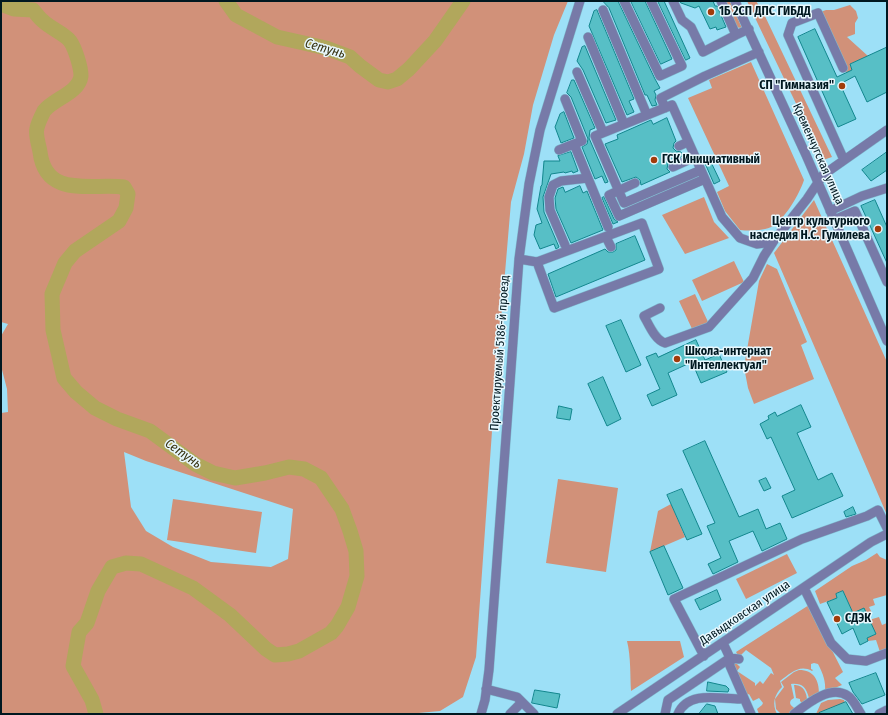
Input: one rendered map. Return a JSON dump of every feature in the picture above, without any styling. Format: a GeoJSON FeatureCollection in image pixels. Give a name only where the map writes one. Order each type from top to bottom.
{"type":"FeatureCollection","features":[{"type":"Feature","properties":{"kind":"street","name":"Проектируемый 5186-й проезд"},"geometry":{"type":"LineString","coordinates":[[481,714],[490,662],[519,259],[529,184],[540,130],[580,1]]}},
{"type":"Feature","properties":{"kind":"street"},"geometry":{"type":"LineString","coordinates":[[624,1],[660,76],[682,66],[651,1]]}},
{"type":"Feature","properties":{"kind":"street"},"geometry":{"type":"LineString","coordinates":[[673,1],[682,20],[691,27],[703,52],[749,29]]}},
{"type":"Feature","properties":{"kind":"street"},"geometry":{"type":"LineString","coordinates":[[720,1],[736,35]]}},
{"type":"Feature","properties":{"kind":"street","name":"Кременчугская улица"},"geometry":{"type":"LineString","coordinates":[[735,1],[818,182],[887,341]]}},
{"type":"Feature","properties":{"kind":"street"},"geometry":{"type":"LineString","coordinates":[[604,10],[646,115]]}},
{"type":"Feature","properties":{"kind":"street"},"geometry":{"type":"LineString","coordinates":[[843,68],[818,14],[792,23],[788,35],[844,160]]}},
{"type":"Feature","properties":{"kind":"street"},"geometry":{"type":"LineString","coordinates":[[588,37],[624,124]]}},
{"type":"Feature","properties":{"kind":"street"},"geometry":{"type":"LineString","coordinates":[[665,108],[661,98],[705,76],[759,52]]}},
{"type":"Feature","properties":{"kind":"street"},"geometry":{"type":"LineString","coordinates":[[577,72],[618,191],[624,203],[703,175]]}},
{"type":"Feature","properties":{"kind":"street"},"geometry":{"type":"LineString","coordinates":[[565,99],[588,178],[608,227]]}},
{"type":"Feature","properties":{"kind":"street"},"geometry":{"type":"LineString","coordinates":[[559,150],[672,105],[722,217],[740,238],[757,244],[765,243],[776,238]]}},
{"type":"Feature","properties":{"kind":"street"},"geometry":{"type":"LineString","coordinates":[[660,308],[644,316],[660,342],[665,344],[709,327],[753,278],[764,256],[776,238],[807,199],[823,175],[887,130]]}},
{"type":"Feature","properties":{"kind":"street"},"geometry":{"type":"LineString","coordinates":[[679,146],[688,142]]}},
{"type":"Feature","properties":{"kind":"street"},"geometry":{"type":"LineString","coordinates":[[673,167],[695,157]]}},
{"type":"Feature","properties":{"kind":"street"},"geometry":{"type":"LineString","coordinates":[[635,183],[609,195],[619,216],[703,175]]}},
{"type":"Feature","properties":{"kind":"street"},"geometry":{"type":"LineString","coordinates":[[565,245],[550,210],[549,197],[553,185],[561,181],[588,178]]}},
{"type":"Feature","properties":{"kind":"street"},"geometry":{"type":"LineString","coordinates":[[830,211],[862,196],[887,188]]}},
{"type":"Feature","properties":{"kind":"street"},"geometry":{"type":"LineString","coordinates":[[834,220],[855,211],[887,282]]}},
{"type":"Feature","properties":{"kind":"street"},"geometry":{"type":"LineString","coordinates":[[519,259],[537,262],[642,223],[659,269],[554,308],[537,262]]}},
{"type":"Feature","properties":{"kind":"street"},"geometry":{"type":"LineString","coordinates":[[606,236],[611,247]]}},
{"type":"Feature","properties":{"kind":"street"},"geometry":{"type":"LineString","coordinates":[[704,656],[674,599],[802,540],[867,516],[878,510],[887,528]]}},
{"type":"Feature","properties":{"kind":"street","name":"Давыдковская улица"},"geometry":{"type":"LineString","coordinates":[[617,714],[871,542],[887,534]]}},
{"type":"Feature","properties":{"kind":"street"},"geometry":{"type":"LineString","coordinates":[[804,588],[831,643],[847,659],[866,661],[887,653]]}},
{"type":"Feature","properties":{"kind":"street"},"geometry":{"type":"LineString","coordinates":[[723,643],[735,658]]}},
{"type":"Feature","properties":{"kind":"street"},"geometry":{"type":"LineString","coordinates":[[735,658],[730,666],[751,714]]}},
{"type":"Feature","properties":{"kind":"street"},"geometry":{"type":"LineString","coordinates":[[665,714],[668,700],[735,658]]}},
{"type":"Feature","properties":{"kind":"street"},"geometry":{"type":"LineString","coordinates":[[486,689],[517,697],[534,714]]}},
{"type":"Feature","properties":{"kind":"street"},"geometry":{"type":"LineString","coordinates":[[794,714],[806,704],[824,695],[838,692],[848,696],[861,714]]}},
{"type":"Feature","properties":{"kind":"street"},"geometry":{"type":"LineString","coordinates":[[678,714],[680,708],[689,701],[700,698],[711,696],[740,699],[743,697]]}},
{"type":"Feature","properties":{"kind":"street"},"geometry":{"type":"LineString","coordinates":[[510,714],[522,702]]}},
{"type":"Feature","properties":{"kind":"street"},"geometry":{"type":"LineString","coordinates":[[879,714],[887,710]]}},
{"type":"Feature","properties":{"kind":"shaded area"},"geometry":{"type":"Polygon","coordinates":[[[1,1],[568,1],[554,35],[533,105],[524,154],[511,202],[494,403],[476,657],[463,697],[440,711],[408,714],[1,714],[1,413],[8,412],[7,389],[1,366],[1,336],[8,324],[1,322],[1,1]],[[124,452],[131,507],[146,531],[173,547],[211,562],[271,567],[288,559],[293,509],[146,461],[124,452]]]}},
{"type":"Feature","properties":{"kind":"shaded area"},"geometry":{"type":"Polygon","coordinates":[[[721,1],[730,1],[742,28],[733,27],[721,1]]]}},
{"type":"Feature","properties":{"kind":"shaded area"},"geometry":{"type":"Polygon","coordinates":[[[747,1],[756,1],[763,12],[832,157],[823,160],[747,1]]]}},
{"type":"Feature","properties":{"kind":"shaded area"},"geometry":{"type":"Polygon","coordinates":[[[850,5],[856,11],[858,18],[855,23],[855,34],[847,37],[868,56],[850,64],[852,70],[846,73],[818,13],[850,5]]]}},
{"type":"Feature","properties":{"kind":"shaded area"},"geometry":{"type":"Polygon","coordinates":[[[751,62],[804,180],[792,205],[783,217],[773,226],[757,230],[740,230],[725,211],[717,192],[729,186],[688,98],[712,88],[709,80],[751,62]]]}},
{"type":"Feature","properties":{"kind":"shaded area"},"geometry":{"type":"Polygon","coordinates":[[[704,197],[714,222],[729,238],[685,254],[662,215],[704,197]]]}},
{"type":"Feature","properties":{"kind":"shaded area"},"geometry":{"type":"Polygon","coordinates":[[[814,200],[887,362],[887,515],[774,253],[814,200]]]}},
{"type":"Feature","properties":{"kind":"shaded area"},"geometry":{"type":"Polygon","coordinates":[[[734,261],[744,282],[702,301],[692,280],[734,261]]]}},
{"type":"Feature","properties":{"kind":"shaded area"},"geometry":{"type":"Polygon","coordinates":[[[767,264],[777,269],[807,342],[801,345],[814,379],[754,404],[748,388],[744,367],[759,281],[767,264]]]}},
{"type":"Feature","properties":{"kind":"shaded area"},"geometry":{"type":"Polygon","coordinates":[[[695,294],[709,324],[693,331],[679,301],[695,294]]]}},
{"type":"Feature","properties":{"kind":"shaded area"},"geometry":{"type":"Polygon","coordinates":[[[558,479],[618,488],[606,572],[546,563],[558,479]]]}},
{"type":"Feature","properties":{"kind":"shaded area"},"geometry":{"type":"Polygon","coordinates":[[[173,499],[262,512],[256,553],[167,540],[173,499]]]}},
{"type":"Feature","properties":{"kind":"shaded area"},"geometry":{"type":"Polygon","coordinates":[[[671,504],[685,537],[650,552],[658,511],[671,504]]]}},
{"type":"Feature","properties":{"kind":"shaded area"},"geometry":{"type":"Polygon","coordinates":[[[877,553],[880,557],[887,560],[887,595],[873,599],[875,605],[869,607],[872,613],[867,615],[853,613],[843,591],[836,594],[837,598],[820,604],[815,591],[852,566],[877,553]]]}},
{"type":"Feature","properties":{"kind":"shaded area"},"geometry":{"type":"Polygon","coordinates":[[[787,554],[797,573],[746,599],[736,579],[787,554]]]}},
{"type":"Feature","properties":{"kind":"shaded area"},"geometry":{"type":"Polygon","coordinates":[[[809,605],[843,672],[835,678],[842,685],[825,692],[824,678],[818,664],[811,664],[812,671],[807,669],[799,669],[780,681],[782,687],[777,693],[774,703],[777,714],[759,714],[757,709],[763,703],[759,698],[753,701],[749,694],[747,695],[734,665],[736,663],[740,667],[737,671],[755,683],[755,686],[760,681],[763,684],[771,673],[774,675],[771,668],[746,650],[739,657],[736,652],[809,605]]]}},
{"type":"Feature","properties":{"kind":"shaded area"},"geometry":{"type":"Polygon","coordinates":[[[879,617],[882,625],[887,623],[887,649],[880,652],[876,640],[868,641],[867,638],[876,634],[869,620],[879,617]]]}},
{"type":"Feature","properties":{"kind":"shaded area"},"geometry":{"type":"Polygon","coordinates":[[[627,641],[680,641],[684,657],[631,691],[630,660],[627,641]]]}},
{"type":"Feature","properties":{"kind":"shaded area"},"geometry":{"type":"Polygon","coordinates":[[[799,670],[804,670],[815,677],[818,684],[819,694],[809,698],[803,686],[791,684],[794,698],[790,703],[795,709],[788,714],[781,714],[776,709],[775,699],[784,687],[781,682],[799,670]]]}},
{"type":"Feature","properties":{"kind":"shaded area"},"geometry":{"type":"Polygon","coordinates":[[[794,685],[802,687],[807,700],[801,703],[800,699],[796,698],[794,685]]]}},
{"type":"Feature","properties":{"kind":"shaded area"},"geometry":{"type":"Polygon","coordinates":[[[828,700],[844,700],[845,703],[816,714],[821,703],[828,700]]]}},
{"type":"Feature","properties":{"kind":"building"},"geometry":{"type":"Polygon","coordinates":[[[603,1],[618,1],[660,88],[654,91],[657,105],[652,106],[647,95],[645,95],[609,8],[603,1]]]}},
{"type":"Feature","properties":{"kind":"building"},"geometry":{"type":"Polygon","coordinates":[[[631,1],[645,1],[672,59],[661,64],[631,1]]]}},
{"type":"Feature","properties":{"kind":"building"},"geometry":{"type":"Polygon","coordinates":[[[658,1],[664,1],[690,58],[686,60],[658,1]]]}},
{"type":"Feature","properties":{"kind":"building","name":"1Б 2СП ДПС ГИБДД"},"geometry":{"type":"Polygon","coordinates":[[[680,1],[713,1],[715,6],[717,6],[726,27],[717,30],[716,27],[710,29],[699,6],[695,8],[681,3],[680,1]]]}},
{"type":"Feature","properties":{"kind":"building"},"geometry":{"type":"Polygon","coordinates":[[[597,10],[634,99],[629,101],[634,112],[627,115],[589,26],[594,11],[597,10]]]}},
{"type":"Feature","properties":{"kind":"building"},"geometry":{"type":"Polygon","coordinates":[[[815,29],[837,77],[852,70],[850,64],[887,47],[887,92],[867,102],[855,76],[840,84],[856,119],[838,127],[798,37],[815,29]]]}},
{"type":"Feature","properties":{"kind":"building"},"geometry":{"type":"Polygon","coordinates":[[[585,46],[616,120],[606,123],[583,70],[577,61],[582,47],[585,46]]]}},
{"type":"Feature","properties":{"kind":"building"},"geometry":{"type":"Polygon","coordinates":[[[572,80],[574,80],[595,128],[590,130],[589,138],[608,182],[605,183],[602,176],[595,179],[582,147],[587,144],[588,139],[571,97],[567,93],[572,80]]]}},
{"type":"Feature","properties":{"kind":"building"},"geometry":{"type":"Polygon","coordinates":[[[564,112],[574,138],[561,143],[555,127],[560,114],[564,112]]]}},
{"type":"Feature","properties":{"kind":"building"},"geometry":{"type":"Polygon","coordinates":[[[667,118],[676,141],[673,148],[676,151],[681,152],[683,156],[668,163],[667,169],[670,172],[641,185],[640,180],[636,177],[622,182],[605,144],[618,139],[617,135],[651,120],[653,124],[667,118]]]}},
{"type":"Feature","properties":{"kind":"building"},"geometry":{"type":"Polygon","coordinates":[[[571,152],[578,171],[573,173],[572,171],[551,174],[543,197],[544,212],[559,247],[556,249],[554,244],[540,249],[534,235],[536,225],[542,223],[537,209],[542,185],[544,161],[560,161],[558,156],[571,152]]]}},
{"type":"Feature","properties":{"kind":"building"},"geometry":{"type":"Polygon","coordinates":[[[887,152],[887,170],[871,181],[862,170],[887,152]]]}},
{"type":"Feature","properties":{"kind":"building"},"geometry":{"type":"Polygon","coordinates":[[[709,158],[720,181],[714,184],[704,161],[709,158]]]}},
{"type":"Feature","properties":{"kind":"building"},"geometry":{"type":"Polygon","coordinates":[[[580,186],[583,193],[587,191],[603,230],[571,243],[556,209],[555,198],[558,189],[563,187],[565,192],[580,186]]]}},
{"type":"Feature","properties":{"kind":"building"},"geometry":{"type":"Polygon","coordinates":[[[604,197],[614,219],[618,222],[613,224],[602,198],[604,197]]]}},
{"type":"Feature","properties":{"kind":"building"},"geometry":{"type":"Polygon","coordinates":[[[875,200],[887,227],[887,263],[861,206],[875,200]]]}},
{"type":"Feature","properties":{"kind":"building"},"geometry":{"type":"Polygon","coordinates":[[[635,236],[645,260],[556,297],[548,274],[605,249],[608,252],[613,252],[616,250],[616,244],[635,236]]]}},
{"type":"Feature","properties":{"kind":"building"},"geometry":{"type":"Polygon","coordinates":[[[621,320],[641,365],[626,372],[606,326],[621,320]]]}},
{"type":"Feature","properties":{"kind":"building"},"geometry":{"type":"Polygon","coordinates":[[[696,340],[705,360],[719,354],[727,372],[701,383],[692,362],[668,373],[677,395],[652,406],[647,395],[660,389],[646,357],[656,353],[658,357],[696,340]]]}},
{"type":"Feature","properties":{"kind":"building"},"geometry":{"type":"Polygon","coordinates":[[[603,377],[621,419],[607,426],[588,384],[603,377]]]}},
{"type":"Feature","properties":{"kind":"building"},"geometry":{"type":"Polygon","coordinates":[[[801,405],[811,427],[797,433],[818,480],[832,473],[843,496],[792,518],[782,496],[795,490],[771,437],[767,439],[760,424],[769,419],[768,416],[775,412],[777,416],[801,405]]]}},
{"type":"Feature","properties":{"kind":"building"},"geometry":{"type":"Polygon","coordinates":[[[559,406],[572,409],[570,420],[557,418],[559,406]]]}},
{"type":"Feature","properties":{"kind":"building"},"geometry":{"type":"Polygon","coordinates":[[[705,441],[739,517],[758,509],[766,529],[780,523],[787,539],[762,551],[753,531],[729,541],[738,562],[713,574],[708,564],[721,558],[707,526],[715,523],[683,451],[705,441]]]}},
{"type":"Feature","properties":{"kind":"building"},"geometry":{"type":"Polygon","coordinates":[[[766,478],[771,488],[764,491],[759,481],[766,478]]]}},
{"type":"Feature","properties":{"kind":"building"},"geometry":{"type":"Polygon","coordinates":[[[682,489],[702,534],[687,540],[667,495],[682,489]]]}},
{"type":"Feature","properties":{"kind":"building"},"geometry":{"type":"Polygon","coordinates":[[[853,507],[856,514],[846,517],[844,512],[853,507]]]}},
{"type":"Feature","properties":{"kind":"building"},"geometry":{"type":"Polygon","coordinates":[[[664,546],[683,588],[668,595],[650,552],[664,546]]]}},
{"type":"Feature","properties":{"kind":"building"},"geometry":{"type":"Polygon","coordinates":[[[717,590],[721,600],[700,610],[695,600],[717,590]]]}},
{"type":"Feature","properties":{"kind":"building"},"geometry":{"type":"Polygon","coordinates":[[[843,591],[853,613],[864,608],[876,634],[867,638],[868,641],[860,645],[853,628],[842,634],[827,602],[837,598],[836,594],[843,591]]]}},
{"type":"Feature","properties":{"kind":"building"},"geometry":{"type":"Polygon","coordinates":[[[876,673],[885,695],[862,704],[853,692],[849,683],[876,673]]]}},
{"type":"Feature","properties":{"kind":"building"},"geometry":{"type":"Polygon","coordinates":[[[708,682],[726,686],[729,689],[728,692],[707,691],[708,682]]]}},
{"type":"Feature","properties":{"kind":"building"},"geometry":{"type":"Polygon","coordinates":[[[535,690],[560,694],[557,708],[532,703],[535,690]]]}},
{"type":"Feature","properties":{"kind":"building"},"geometry":{"type":"Polygon","coordinates":[[[846,702],[853,714],[819,714],[819,713],[846,702]]]}},
{"type":"Feature","properties":{"kind":"building"},"geometry":{"type":"Polygon","coordinates":[[[707,704],[715,706],[718,714],[699,714],[707,704]]]}},
{"type":"Feature","properties":{"kind":"waterway","name":"Сетунь"},"geometry":{"type":"LineString","coordinates":[[226,1],[236,15],[277,37],[326,48],[350,57],[379,80],[388,82],[397,79],[409,69],[435,41],[463,1]]}},
{"type":"Feature","properties":{"kind":"waterway","name":"Сетунь"},"geometry":{"type":"LineString","coordinates":[[1,4],[14,9],[33,10],[46,24],[70,41],[79,63],[81,76],[76,87],[48,107],[44,111],[38,124],[37,137],[44,167],[51,177],[61,183],[85,187],[124,187],[128,194],[126,208],[119,221],[75,251],[65,263],[52,294],[53,330],[64,378],[76,392],[95,408],[117,419],[150,431],[195,464],[213,473],[235,478],[289,467],[304,469],[321,478],[342,509],[356,551],[357,576],[348,607],[337,626],[331,633],[299,651],[275,655],[266,649],[230,615],[193,588],[141,564],[126,563],[112,567],[98,591],[87,623],[79,632],[73,666],[92,700],[96,714]]}},
{"type":"Feature","properties":{"kind":"place","name":"1Б 2СП ДПС ГИБДД"},"geometry":{"type":"Point","coordinates":[711,12]}},
{"type":"Feature","properties":{"kind":"place","name":"СП \"Гимназия\""},"geometry":{"type":"Point","coordinates":[842,86]}},
{"type":"Feature","properties":{"kind":"place","name":"ГСК Инициативный"},"geometry":{"type":"Point","coordinates":[654,160]}},
{"type":"Feature","properties":{"kind":"place","name":"Центр культурного наследия Н.С. Гумилева"},"geometry":{"type":"Point","coordinates":[878,229]}},
{"type":"Feature","properties":{"kind":"place","name":"Школа-интернат \"Интеллектуал\""},"geometry":{"type":"Point","coordinates":[677,359]}},
{"type":"Feature","properties":{"kind":"place","name":"СДЭК"},"geometry":{"type":"Point","coordinates":[837,619]}}]}
